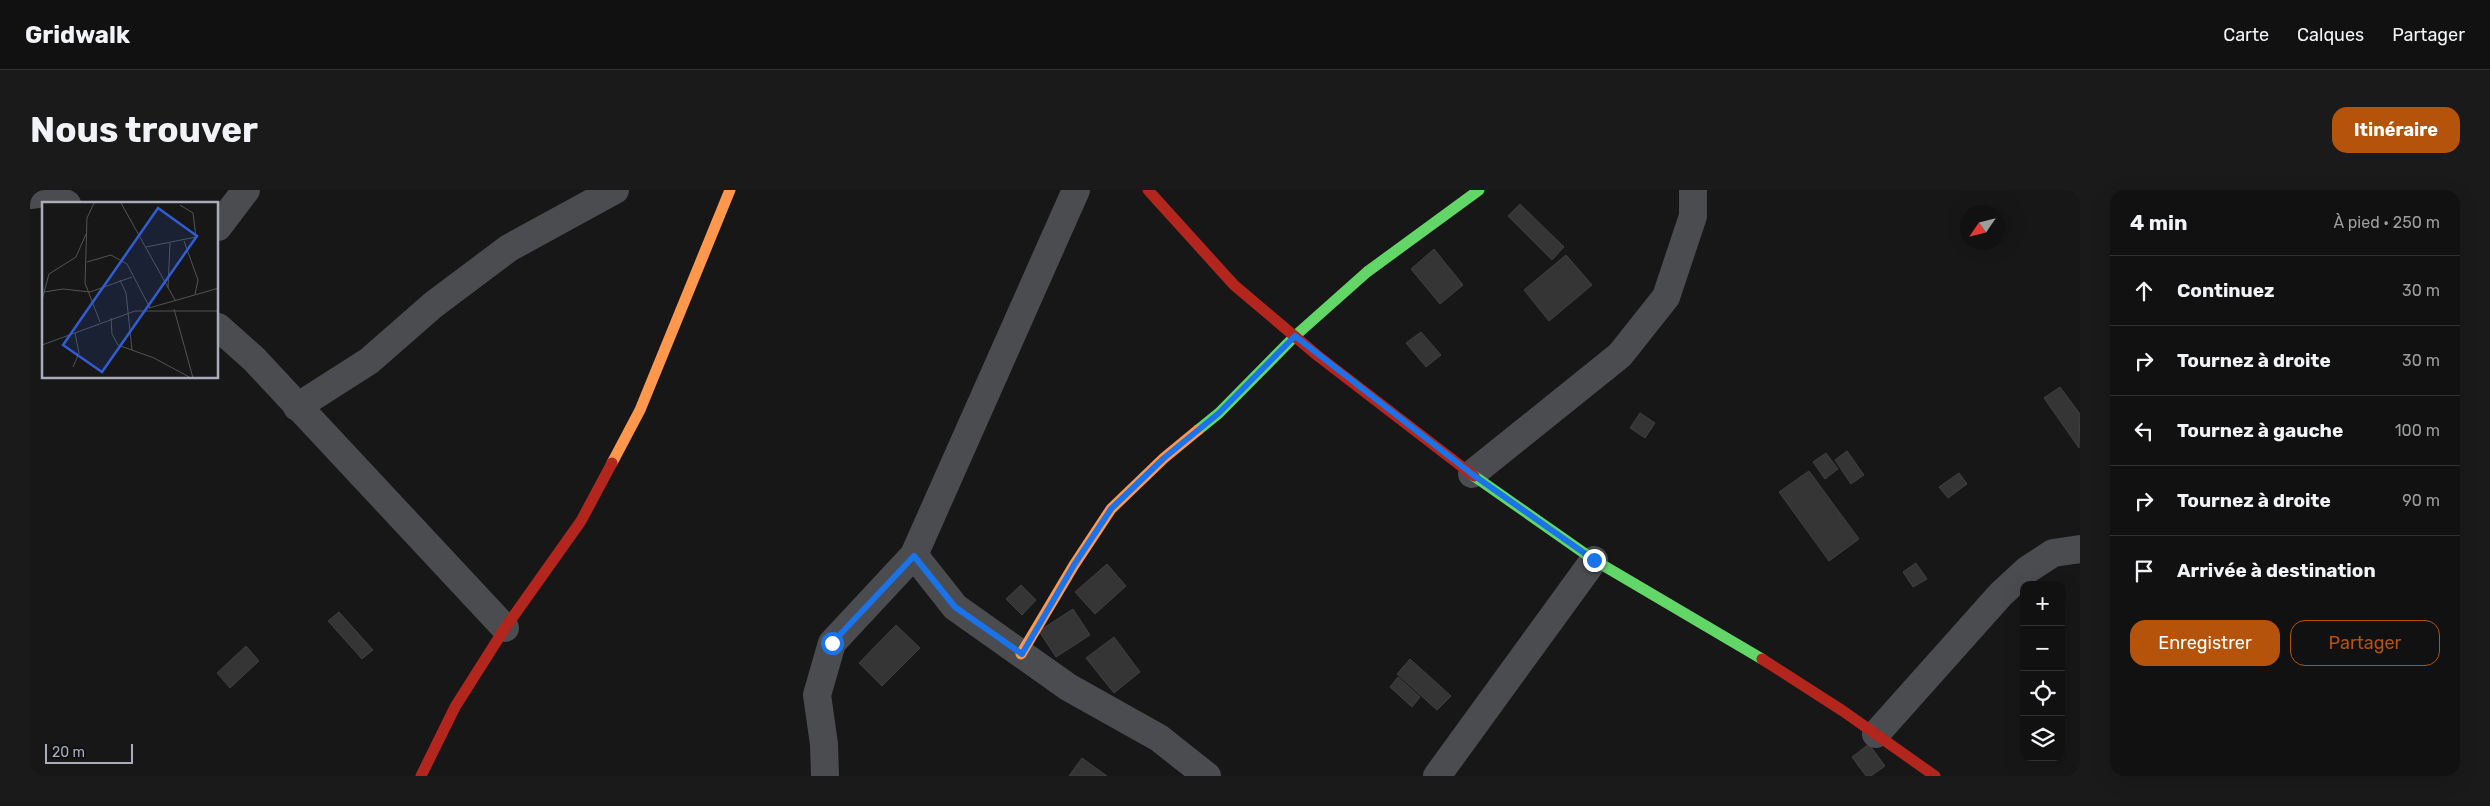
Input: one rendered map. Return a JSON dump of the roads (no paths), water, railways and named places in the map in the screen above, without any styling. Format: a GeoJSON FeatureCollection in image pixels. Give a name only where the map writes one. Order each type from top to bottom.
{"type":"FeatureCollection","features":[{"type":"Feature","properties":{"kind":"street"},"geometry":{"type":"LineString","coordinates":[[219,226],[246,190]]}},
{"type":"Feature","properties":{"kind":"street"},"geometry":{"type":"LineString","coordinates":[[297,406],[369,361],[433,305],[509,248],[614,190]]}},
{"type":"Feature","properties":{"kind":"street"},"geometry":{"type":"LineString","coordinates":[[421,776],[455,707],[505,628],[581,521],[640,410],[730,190]]}},
{"type":"Feature","properties":{"kind":"street"},"geometry":{"type":"LineString","coordinates":[[824,776],[824,744],[817,695],[832,643],[914,556],[1076,190]]}},
{"type":"Feature","properties":{"kind":"street"},"geometry":{"type":"LineString","coordinates":[[1022,654],[1074,565],[1111,509],[1164,458],[1219,413],[1295,336],[1367,272],[1479,190]]}},
{"type":"Feature","properties":{"kind":"street"},"geometry":{"type":"LineString","coordinates":[[1472,474],[1620,354],[1666,297],[1693,216],[1693,190]]}},
{"type":"Feature","properties":{"kind":"street"},"geometry":{"type":"LineString","coordinates":[[1148,193],[1234,285],[1295,336],[1472,474],[1594,560],[1769,663],[1876,734],[1935,776]]}},
{"type":"Feature","properties":{"kind":"street"},"geometry":{"type":"LineString","coordinates":[[30,195],[45,194],[63,202]]}},
{"type":"Feature","properties":{"kind":"street"},"geometry":{"type":"LineString","coordinates":[[219,328],[254,359],[505,628]]}},
{"type":"Feature","properties":{"kind":"street"},"geometry":{"type":"LineString","coordinates":[[1876,734],[2002,594],[2027,570],[2053,553],[2080,550]]}},
{"type":"Feature","properties":{"kind":"street"},"geometry":{"type":"LineString","coordinates":[[914,556],[955,607],[1068,687],[1159,738],[1207,776]]}},
{"type":"Feature","properties":{"kind":"street"},"geometry":{"type":"LineString","coordinates":[[1437,776],[1594,560]]}}]}
